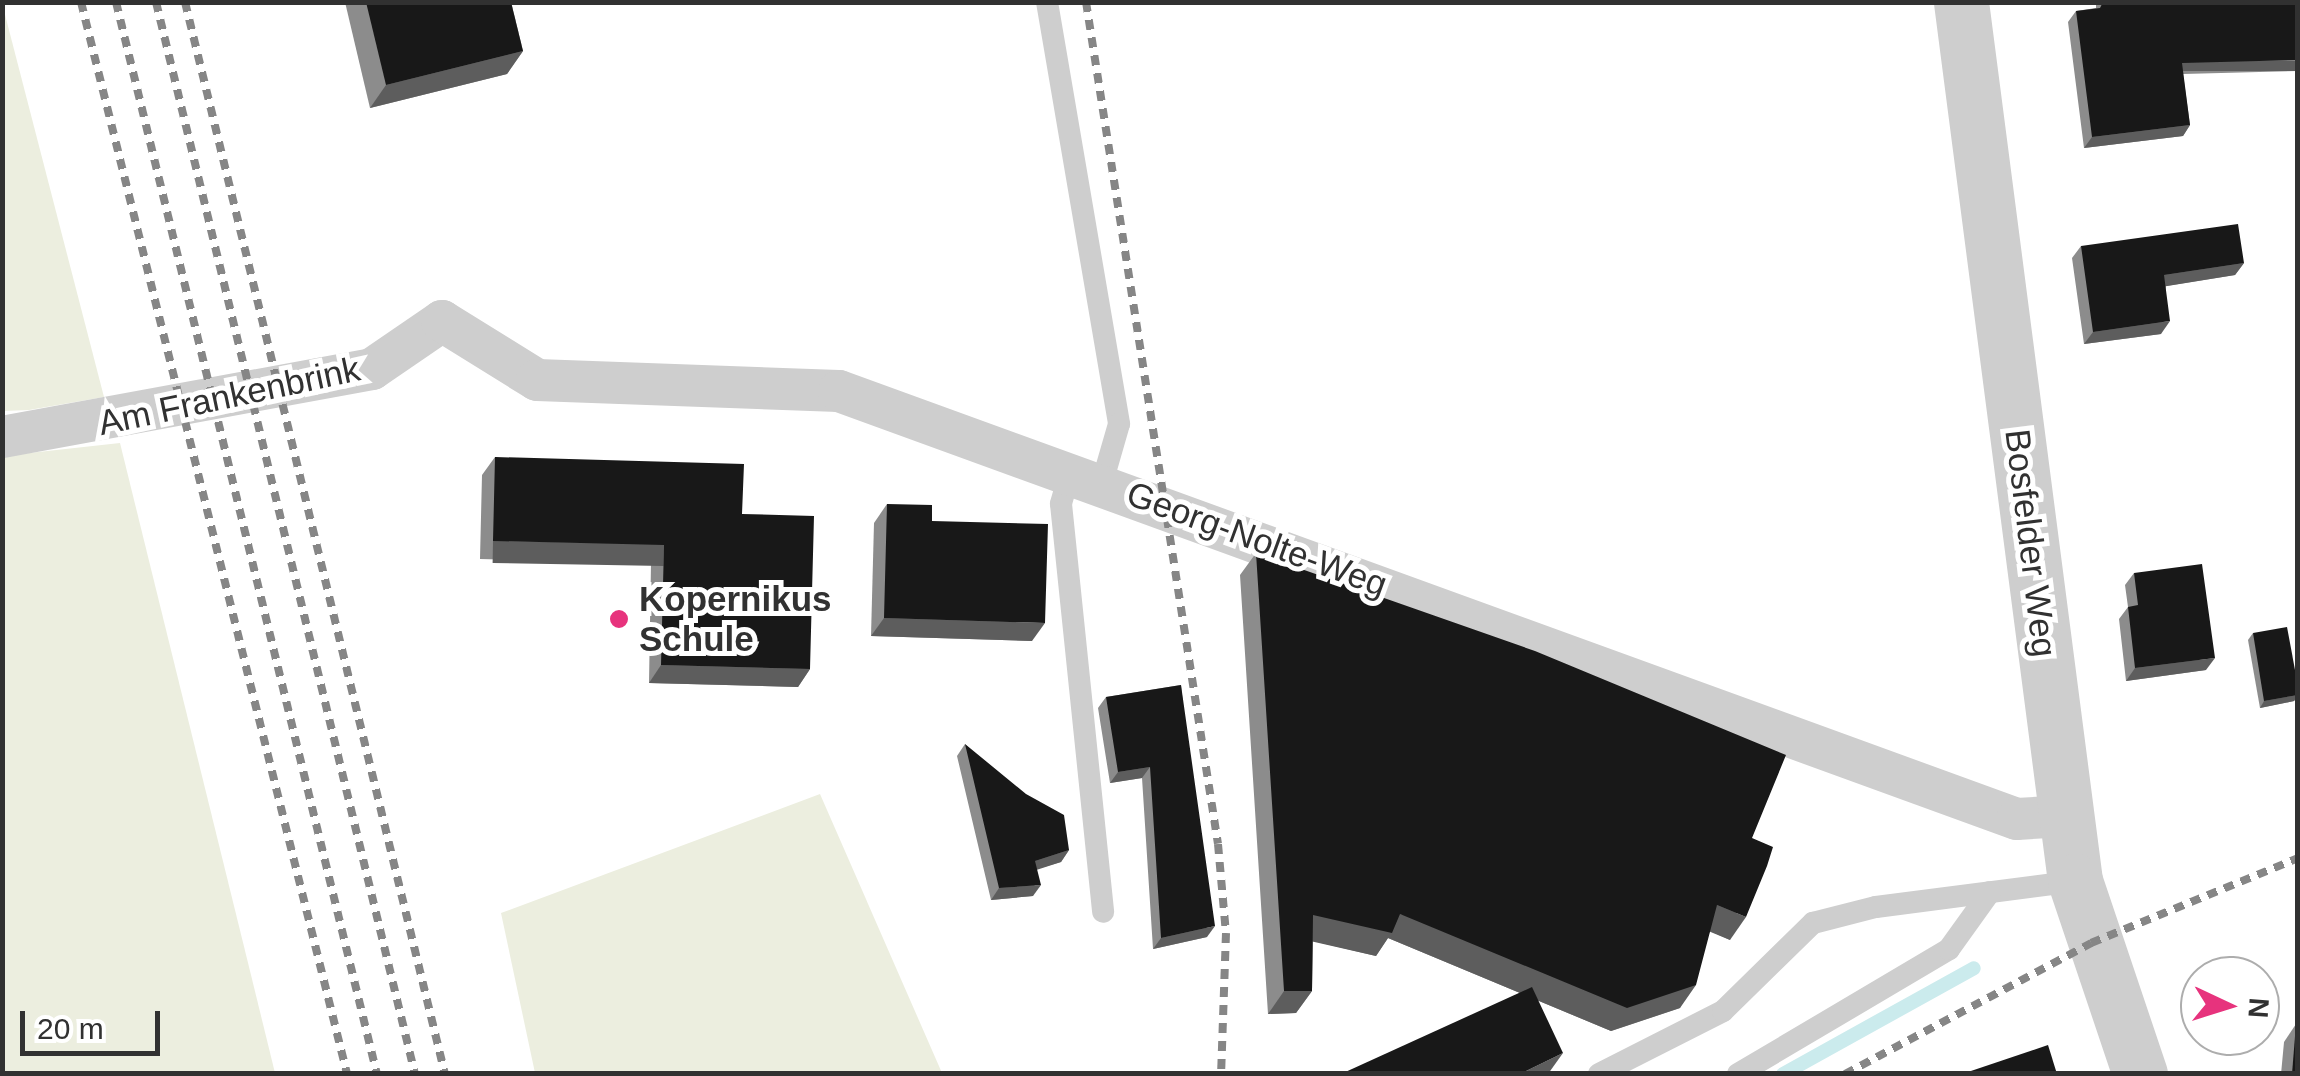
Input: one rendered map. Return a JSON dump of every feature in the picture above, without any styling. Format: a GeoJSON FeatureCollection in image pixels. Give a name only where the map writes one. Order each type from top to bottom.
{"type":"FeatureCollection","features":[{"type":"Feature","properties":{"kind":"street","name":"Bosfelder Weg"},"geometry":{"type":"LineString","coordinates":[[1961,2],[2075,881],[2140,1074]]}},
{"type":"Feature","properties":{"kind":"street","name":"Georg-Nolte-Weg"},"geometry":{"type":"LineString","coordinates":[[442,321],[536,380],[838,390],[2017,819],[2066,816]]}},
{"type":"Feature","properties":{"kind":"street","name":"Am Frankenbrink"},"geometry":{"type":"LineString","coordinates":[[2,436],[372,368],[442,321]]}},
{"type":"Feature","properties":{"kind":"lane"},"geometry":{"type":"LineString","coordinates":[[1047,2],[1119,424],[1086,478],[1062,504],[1103,912]]}},
{"type":"Feature","properties":{"kind":"lane"},"geometry":{"type":"LineString","coordinates":[[1598,1074],[1723,1011],[1812,923],[2075,881]]}},
{"type":"Feature","properties":{"kind":"lane"},"geometry":{"type":"LineString","coordinates":[[1738,1074],[1949,949],[1990,892]]}},
{"type":"Feature","properties":{"kind":"shaded area"},"geometry":{"type":"Polygon","coordinates":[[[2,3],[104,397],[3,411],[2,3]]]}},
{"type":"Feature","properties":{"kind":"shaded area"},"geometry":{"type":"Polygon","coordinates":[[[120,443],[275,1073],[3,1073],[2,456],[120,443]]]}},
{"type":"Feature","properties":{"kind":"shaded area"},"geometry":{"type":"Polygon","coordinates":[[[820,794],[942,1073],[535,1073],[501,913],[820,794]]]}},
{"type":"Feature","properties":{"kind":"building"},"geometry":{"type":"Polygon","coordinates":[[[366,2],[511,2],[523,51],[386,85],[366,2]]]}},
{"type":"Feature","properties":{"kind":"building"},"geometry":{"type":"Polygon","coordinates":[[[2103,2],[2298,2],[2298,60],[2182,63],[2190,125],[2092,137],[2076,11],[2100,8],[2103,2]]]}},
{"type":"Feature","properties":{"kind":"building"},"geometry":{"type":"Polygon","coordinates":[[[2238,224],[2244,263],[2164,275],[2170,321],[2093,332],[2081,246],[2238,224]]]}},
{"type":"Feature","properties":{"kind":"building"},"geometry":{"type":"Polygon","coordinates":[[[495,457],[744,464],[742,514],[814,516],[810,669],[661,665],[664,545],[493,541],[495,457]]]}},
{"type":"Feature","properties":{"kind":"building"},"geometry":{"type":"Polygon","coordinates":[[[887,504],[932,505],[932,521],[1048,524],[1045,623],[884,618],[887,504]]]}},
{"type":"Feature","properties":{"kind":"building"},"geometry":{"type":"Polygon","coordinates":[[[1256,553],[1535,651],[1786,755],[1752,838],[1773,847],[1767,866],[1746,917],[1717,905],[1696,985],[1627,1008],[1400,914],[1392,933],[1313,915],[1312,991],[1284,991],[1256,553]]]}},
{"type":"Feature","properties":{"kind":"building"},"geometry":{"type":"Polygon","coordinates":[[[2202,564],[2215,658],[2135,668],[2128,607],[2138,605],[2134,573],[2202,564]]]}},
{"type":"Feature","properties":{"kind":"building"},"geometry":{"type":"Polygon","coordinates":[[[2287,627],[2298,695],[2264,701],[2253,633],[2287,627]]]}},
{"type":"Feature","properties":{"kind":"building"},"geometry":{"type":"Polygon","coordinates":[[[1181,685],[1215,926],[1161,938],[1150,767],[1118,772],[1106,697],[1181,685]]]}},
{"type":"Feature","properties":{"kind":"building"},"geometry":{"type":"Polygon","coordinates":[[[965,744],[1026,794],[1064,815],[1069,850],[1035,861],[1041,885],[999,888],[965,744]]]}},
{"type":"Feature","properties":{"kind":"building"},"geometry":{"type":"Polygon","coordinates":[[[1532,987],[1563,1053],[1520,1074],[1341,1074],[1532,987]]]}},
{"type":"Feature","properties":{"kind":"building"},"geometry":{"type":"Polygon","coordinates":[[[2296,1024],[2298,1074],[2292,1074],[2296,1024]]]}},
{"type":"Feature","properties":{"kind":"building"},"geometry":{"type":"Polygon","coordinates":[[[2048,1045],[2057,1074],[1965,1074],[1965,1073],[2048,1045]]]}},
{"type":"Feature","properties":{"kind":"waterway"},"geometry":{"type":"LineString","coordinates":[[1783,1074],[1974,968]]}},
{"type":"Feature","properties":{"kind":"railway"},"geometry":{"type":"LineString","coordinates":[[81,2],[347,1074]]}},
{"type":"Feature","properties":{"kind":"railway"},"geometry":{"type":"LineString","coordinates":[[116,2],[377,1074]]}},
{"type":"Feature","properties":{"kind":"railway"},"geometry":{"type":"LineString","coordinates":[[156,2],[415,1074]]}},
{"type":"Feature","properties":{"kind":"railway"},"geometry":{"type":"LineString","coordinates":[[185,2],[445,1074]]}},
{"type":"Feature","properties":{"kind":"railway"},"geometry":{"type":"LineString","coordinates":[[1086,2],[1218,844],[1226,933],[1221,1074]]}},
{"type":"Feature","properties":{"kind":"railway"},"geometry":{"type":"LineString","coordinates":[[1845,1074],[2091,943],[2298,858]]}},
{"type":"Feature","properties":{"kind":"place","name":"Kopernikus Schule"},"geometry":{"type":"Point","coordinates":[619,619]}}]}
